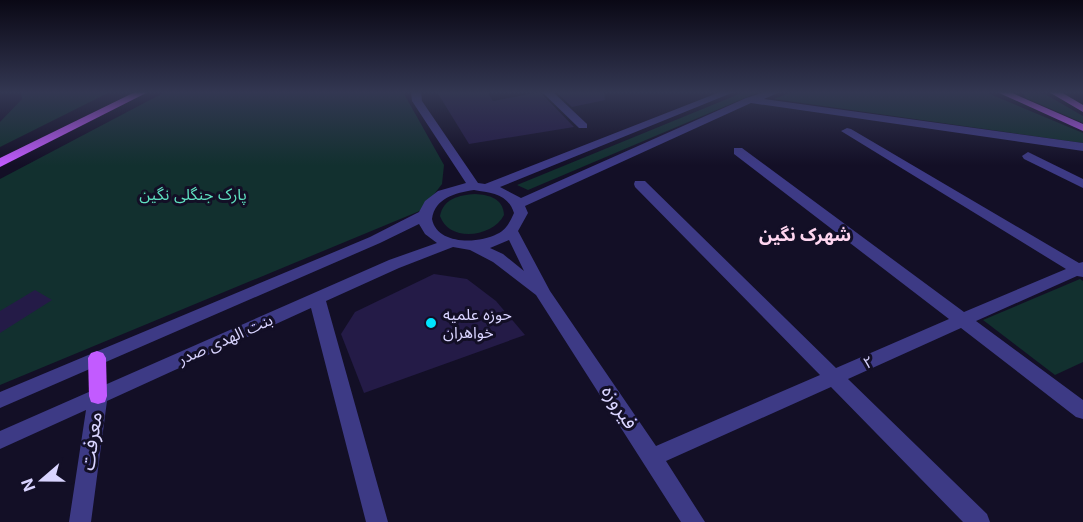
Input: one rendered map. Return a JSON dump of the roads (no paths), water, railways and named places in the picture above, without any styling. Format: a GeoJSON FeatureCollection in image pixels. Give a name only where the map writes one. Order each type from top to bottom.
{"type":"FeatureCollection","features":[{"type":"Feature","properties":{"kind":"main road"},"geometry":{"type":"LineString","coordinates":[[0,163],[94,116]]}},
{"type":"Feature","properties":{"kind":"main road"},"geometry":{"type":"LineString","coordinates":[[1059,116],[1083,128]]}},
{"type":"Feature","properties":{"kind":"main road"},"geometry":{"type":"LineString","coordinates":[[97,358],[98,396]]}},
{"type":"Feature","properties":{"kind":"street"},"geometry":{"type":"LineString","coordinates":[[427,116],[474,186]]}},
{"type":"Feature","properties":{"kind":"street"},"geometry":{"type":"LineString","coordinates":[[573,116],[583,126]]}},
{"type":"Feature","properties":{"kind":"street"},"geometry":{"type":"LineString","coordinates":[[489,187],[667,116]]}},
{"type":"Feature","properties":{"kind":"street"},"geometry":{"type":"LineString","coordinates":[[519,204],[714,116]]}},
{"type":"Feature","properties":{"kind":"street"},"geometry":{"type":"LineString","coordinates":[[866,116],[1083,147]]}},
{"type":"Feature","properties":{"kind":"street"},"geometry":{"type":"LineString","coordinates":[[847,131],[1081,270]]}},
{"type":"Feature","properties":{"kind":"street"},"geometry":{"type":"LineString","coordinates":[[738,151],[1083,411]]}},
{"type":"Feature","properties":{"kind":"street"},"geometry":{"type":"LineString","coordinates":[[1028,156],[1083,184]]}},
{"type":"Feature","properties":{"kind":"street"},"geometry":{"type":"LineString","coordinates":[[449,192],[455,157]]}},
{"type":"Feature","properties":{"kind":"street"},"geometry":{"type":"LineString","coordinates":[[640,184],[979,522]]}},
{"type":"Feature","properties":{"kind":"street"},"geometry":{"type":"LineString","coordinates":[[474,186],[489,187],[513,196],[519,204],[522,213],[520,223],[512,232],[501,239],[472,245],[451,243],[430,232],[425,215],[429,206],[449,192],[474,186]]}},
{"type":"Feature","properties":{"kind":"street","name":"بنت الهدی صدر"},"geometry":{"type":"LineString","coordinates":[[0,400],[375,240],[425,215]]}},
{"type":"Feature","properties":{"kind":"street"},"geometry":{"type":"LineString","coordinates":[[512,232],[543,293]]}},
{"type":"Feature","properties":{"kind":"street","name":"بنت الهدی صدر"},"geometry":{"type":"LineString","coordinates":[[0,440],[394,264],[451,243]]}},
{"type":"Feature","properties":{"kind":"street"},"geometry":{"type":"LineString","coordinates":[[472,245],[498,258],[543,293]]}},
{"type":"Feature","properties":{"kind":"street","name":"۲"},"geometry":{"type":"LineString","coordinates":[[653,457],[1081,270]]}},
{"type":"Feature","properties":{"kind":"street","name":"فیروزه"},"geometry":{"type":"LineString","coordinates":[[543,293],[694,522]]}},
{"type":"Feature","properties":{"kind":"street"},"geometry":{"type":"LineString","coordinates":[[317,299],[378,522]]}},
{"type":"Feature","properties":{"kind":"street","name":"معرفت"},"geometry":{"type":"LineString","coordinates":[[80,522],[98,396]]}},
{"type":"Feature","properties":{"kind":"place","name":"حوزه علمیه خواهران"},"geometry":{"type":"Point","coordinates":[431,323]}},
{"type":"Feature","properties":{"kind":"district","name":"شهرک نگین"},"geometry":{"type":"Point","coordinates":[805,234]}},
{"type":"Feature","properties":{"kind":"park label","name":"پارک جنگلی نگین"},"geometry":{"type":"Point","coordinates":[193,194]}}]}
